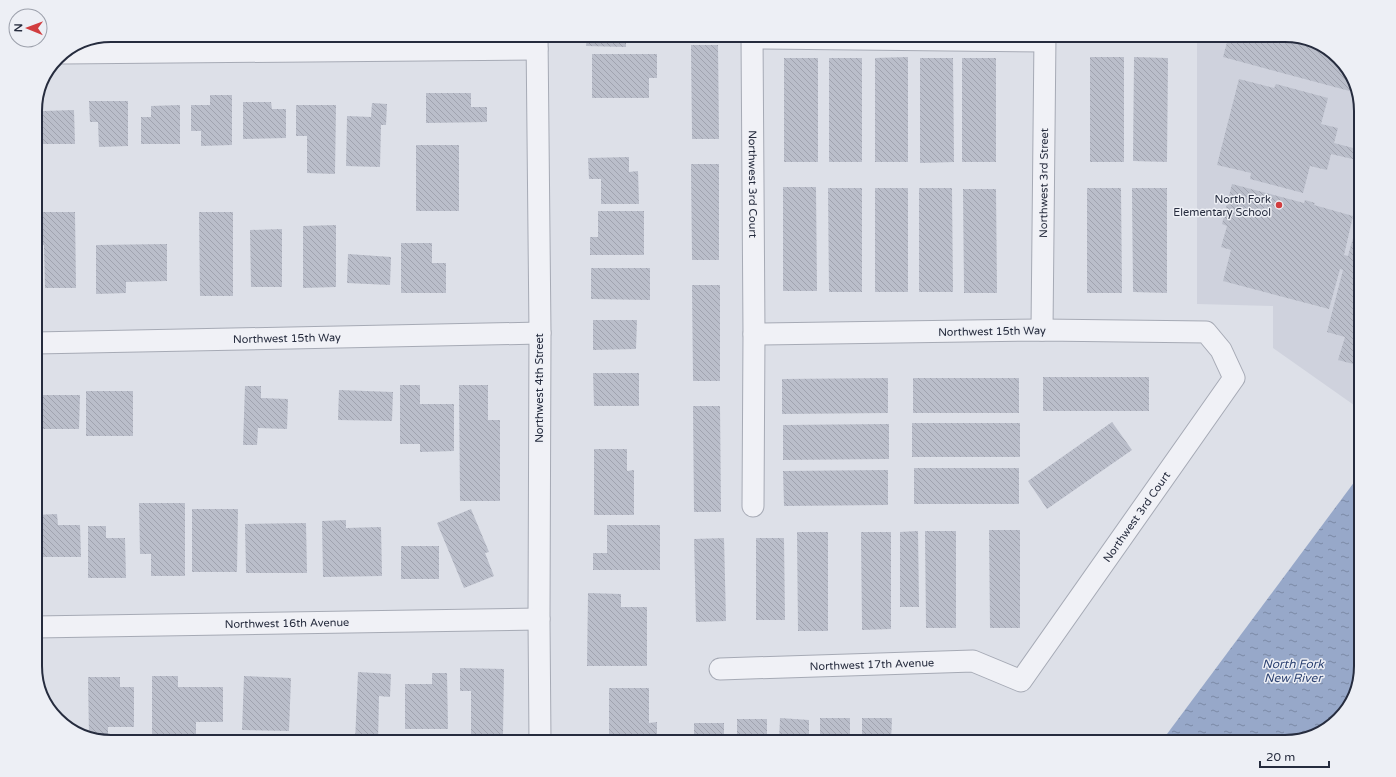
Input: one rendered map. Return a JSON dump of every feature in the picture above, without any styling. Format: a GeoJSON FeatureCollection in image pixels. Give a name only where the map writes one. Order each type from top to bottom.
{"type":"FeatureCollection","features":[{"type":"Feature","properties":{"kind":"street"},"geometry":{"type":"LineString","coordinates":[[75,53],[537,42]]}},
{"type":"Feature","properties":{"kind":"street","name":"Northwest 4th Street"},"geometry":{"type":"LineString","coordinates":[[537,42],[540,332],[540,735]]}},
{"type":"Feature","properties":{"kind":"street","name":"Northwest 3rd Court"},"geometry":{"type":"LineString","coordinates":[[752,42],[754,334],[753,506]]}},
{"type":"Feature","properties":{"kind":"street","name":"Northwest 3rd Street"},"geometry":{"type":"LineString","coordinates":[[1042,330],[1045,42]]}},
{"type":"Feature","properties":{"kind":"street","name":"Northwest 15th Way"},"geometry":{"type":"LineString","coordinates":[[754,334],[1042,330],[1206,332],[1221,350]]}},
{"type":"Feature","properties":{"kind":"street","name":"Northwest 15th Way"},"geometry":{"type":"LineString","coordinates":[[42,343],[540,332]]}},
{"type":"Feature","properties":{"kind":"street","name":"Northwest 3rd Court"},"geometry":{"type":"LineString","coordinates":[[1021,681],[1234,378],[1221,350]]}},
{"type":"Feature","properties":{"kind":"street","name":"Northwest 16th Avenue"},"geometry":{"type":"LineString","coordinates":[[42,627],[539,619]]}},
{"type":"Feature","properties":{"kind":"street","name":"Northwest 17th Avenue"},"geometry":{"type":"LineString","coordinates":[[720,669],[973,661],[1021,681]]}},
{"type":"Feature","properties":{"kind":"shaded area","name":"North Fork Elementary School"},"geometry":{"type":"Polygon","coordinates":[[[1197,42],[1285,42],[1300,44],[1337,66],[1347,81],[1353,98],[1354,405],[1273,348],[1273,306],[1197,304],[1197,42]]]}},
{"type":"Feature","properties":{"kind":"water","name":"North Fork New River"},"geometry":{"type":"Polygon","coordinates":[[[1354,482],[1354,666],[1352,684],[1347,696],[1337,711],[1327,721],[1303,733],[1285,735],[1167,734],[1354,482]]]}},
{"type":"Feature","properties":{"kind":"building"},"geometry":{"type":"Polygon","coordinates":[[[586,42],[626,42],[626,47],[586,46],[586,42]]]}},
{"type":"Feature","properties":{"kind":"building"},"geometry":{"type":"Polygon","coordinates":[[[1227,42],[1298,43],[1315,49],[1330,59],[1342,73],[1351,91],[1223,57],[1227,42]]]}},
{"type":"Feature","properties":{"kind":"building"},"geometry":{"type":"Polygon","coordinates":[[[691,45],[718,45],[719,139],[692,139],[691,45]]]}},
{"type":"Feature","properties":{"kind":"building"},"geometry":{"type":"Polygon","coordinates":[[[592,54],[657,54],[657,78],[649,78],[649,98],[592,98],[592,54]]]}},
{"type":"Feature","properties":{"kind":"building"},"geometry":{"type":"Polygon","coordinates":[[[908,57],[908,162],[875,162],[875,58],[908,57]]]}},
{"type":"Feature","properties":{"kind":"building"},"geometry":{"type":"Polygon","coordinates":[[[1090,57],[1124,57],[1124,162],[1090,162],[1090,57]]]}},
{"type":"Feature","properties":{"kind":"building"},"geometry":{"type":"Polygon","coordinates":[[[1134,57],[1168,58],[1167,162],[1133,161],[1134,57]]]}},
{"type":"Feature","properties":{"kind":"building"},"geometry":{"type":"Polygon","coordinates":[[[784,58],[818,58],[818,162],[784,162],[784,58]]]}},
{"type":"Feature","properties":{"kind":"building"},"geometry":{"type":"Polygon","coordinates":[[[829,58],[862,58],[862,162],[829,162],[829,58]]]}},
{"type":"Feature","properties":{"kind":"building"},"geometry":{"type":"Polygon","coordinates":[[[920,58],[953,58],[954,162],[920,163],[920,58]]]}},
{"type":"Feature","properties":{"kind":"building"},"geometry":{"type":"Polygon","coordinates":[[[962,58],[996,58],[996,162],[962,162],[962,58]]]}},
{"type":"Feature","properties":{"kind":"building"},"geometry":{"type":"Polygon","coordinates":[[[1239,79],[1274,88],[1276,84],[1328,98],[1321,124],[1338,128],[1334,143],[1354,148],[1354,159],[1331,154],[1327,170],[1310,166],[1303,193],[1250,179],[1251,173],[1217,165],[1239,79]]]}},
{"type":"Feature","properties":{"kind":"building"},"geometry":{"type":"Polygon","coordinates":[[[426,93],[471,93],[471,107],[487,107],[487,122],[426,123],[426,93]]]}},
{"type":"Feature","properties":{"kind":"building"},"geometry":{"type":"Polygon","coordinates":[[[210,95],[232,95],[232,145],[201,146],[201,131],[191,131],[191,105],[210,105],[210,95]]]}},
{"type":"Feature","properties":{"kind":"building"},"geometry":{"type":"Polygon","coordinates":[[[89,101],[128,101],[128,146],[99,147],[98,122],[90,122],[89,101]]]}},
{"type":"Feature","properties":{"kind":"building"},"geometry":{"type":"Polygon","coordinates":[[[243,102],[271,102],[272,109],[286,109],[286,138],[243,139],[243,102]]]}},
{"type":"Feature","properties":{"kind":"building"},"geometry":{"type":"Polygon","coordinates":[[[372,103],[387,104],[386,125],[381,125],[380,167],[346,166],[347,116],[371,117],[372,103]]]}},
{"type":"Feature","properties":{"kind":"building"},"geometry":{"type":"Polygon","coordinates":[[[180,105],[180,144],[141,144],[141,117],[151,117],[151,106],[180,105]]]}},
{"type":"Feature","properties":{"kind":"building"},"geometry":{"type":"Polygon","coordinates":[[[296,105],[336,105],[335,174],[307,173],[307,136],[296,136],[296,105]]]}},
{"type":"Feature","properties":{"kind":"building"},"geometry":{"type":"Polygon","coordinates":[[[74,110],[75,144],[43,144],[43,111],[74,110]]]}},
{"type":"Feature","properties":{"kind":"building"},"geometry":{"type":"Polygon","coordinates":[[[416,145],[459,145],[459,211],[416,211],[416,145]]]}},
{"type":"Feature","properties":{"kind":"building"},"geometry":{"type":"Polygon","coordinates":[[[629,157],[629,172],[638,171],[639,204],[601,204],[601,179],[589,179],[588,158],[629,157]]]}},
{"type":"Feature","properties":{"kind":"building"},"geometry":{"type":"Polygon","coordinates":[[[691,164],[719,164],[719,260],[692,260],[691,164]]]}},
{"type":"Feature","properties":{"kind":"building"},"geometry":{"type":"Polygon","coordinates":[[[1232,184],[1304,203],[1305,200],[1315,203],[1314,205],[1353,216],[1344,255],[1348,256],[1354,234],[1354,364],[1338,360],[1345,337],[1327,332],[1343,270],[1340,269],[1329,309],[1223,281],[1231,250],[1221,247],[1227,226],[1222,224],[1232,184]]]}},
{"type":"Feature","properties":{"kind":"building"},"geometry":{"type":"Polygon","coordinates":[[[783,187],[816,187],[817,291],[783,291],[783,187]]]}},
{"type":"Feature","properties":{"kind":"building"},"geometry":{"type":"Polygon","coordinates":[[[828,188],[862,188],[862,292],[829,292],[828,188]]]}},
{"type":"Feature","properties":{"kind":"building"},"geometry":{"type":"Polygon","coordinates":[[[875,188],[908,188],[908,292],[875,292],[875,188]]]}},
{"type":"Feature","properties":{"kind":"building"},"geometry":{"type":"Polygon","coordinates":[[[919,188],[952,188],[953,292],[919,292],[919,188]]]}},
{"type":"Feature","properties":{"kind":"building"},"geometry":{"type":"Polygon","coordinates":[[[1087,188],[1121,188],[1122,293],[1087,293],[1087,188]]]}},
{"type":"Feature","properties":{"kind":"building"},"geometry":{"type":"Polygon","coordinates":[[[1132,188],[1167,188],[1167,293],[1133,292],[1132,188]]]}},
{"type":"Feature","properties":{"kind":"building"},"geometry":{"type":"Polygon","coordinates":[[[963,189],[996,189],[997,293],[964,293],[963,189]]]}},
{"type":"Feature","properties":{"kind":"building"},"geometry":{"type":"Polygon","coordinates":[[[598,211],[644,211],[644,255],[590,255],[590,237],[598,237],[598,211]]]}},
{"type":"Feature","properties":{"kind":"building"},"geometry":{"type":"Polygon","coordinates":[[[42,212],[75,212],[76,288],[45,288],[44,245],[42,245],[42,212]]]}},
{"type":"Feature","properties":{"kind":"building"},"geometry":{"type":"Polygon","coordinates":[[[199,212],[233,212],[233,296],[200,296],[199,212]]]}},
{"type":"Feature","properties":{"kind":"building"},"geometry":{"type":"Polygon","coordinates":[[[336,225],[336,287],[303,288],[303,226],[336,225]]]}},
{"type":"Feature","properties":{"kind":"building"},"geometry":{"type":"Polygon","coordinates":[[[282,229],[282,287],[251,287],[250,230],[282,229]]]}},
{"type":"Feature","properties":{"kind":"building"},"geometry":{"type":"Polygon","coordinates":[[[401,243],[432,243],[432,263],[446,263],[446,293],[401,293],[401,243]]]}},
{"type":"Feature","properties":{"kind":"building"},"geometry":{"type":"Polygon","coordinates":[[[167,244],[167,281],[126,282],[126,293],[96,294],[96,245],[167,244]]]}},
{"type":"Feature","properties":{"kind":"building"},"geometry":{"type":"Polygon","coordinates":[[[348,254],[391,257],[390,285],[347,283],[348,254]]]}},
{"type":"Feature","properties":{"kind":"building"},"geometry":{"type":"Polygon","coordinates":[[[591,268],[650,268],[650,300],[591,299],[591,268]]]}},
{"type":"Feature","properties":{"kind":"building"},"geometry":{"type":"Polygon","coordinates":[[[692,285],[720,285],[720,381],[693,381],[692,285]]]}},
{"type":"Feature","properties":{"kind":"building"},"geometry":{"type":"Polygon","coordinates":[[[593,320],[637,320],[636,349],[593,350],[593,320]]]}},
{"type":"Feature","properties":{"kind":"building"},"geometry":{"type":"Polygon","coordinates":[[[593,373],[639,373],[639,406],[594,406],[593,373]]]}},
{"type":"Feature","properties":{"kind":"building"},"geometry":{"type":"Polygon","coordinates":[[[1043,377],[1149,377],[1149,411],[1043,411],[1043,377]]]}},
{"type":"Feature","properties":{"kind":"building"},"geometry":{"type":"Polygon","coordinates":[[[888,378],[888,413],[782,414],[782,379],[888,378]]]}},
{"type":"Feature","properties":{"kind":"building"},"geometry":{"type":"Polygon","coordinates":[[[913,378],[1019,378],[1019,413],[913,413],[913,378]]]}},
{"type":"Feature","properties":{"kind":"building"},"geometry":{"type":"Polygon","coordinates":[[[400,385],[420,385],[420,404],[454,404],[454,451],[420,452],[420,444],[400,444],[400,385]]]}},
{"type":"Feature","properties":{"kind":"building"},"geometry":{"type":"Polygon","coordinates":[[[459,385],[488,385],[488,420],[500,420],[500,501],[460,501],[459,385]]]}},
{"type":"Feature","properties":{"kind":"building"},"geometry":{"type":"Polygon","coordinates":[[[245,386],[261,386],[261,398],[288,399],[287,429],[258,428],[257,445],[243,445],[245,386]]]}},
{"type":"Feature","properties":{"kind":"building"},"geometry":{"type":"Polygon","coordinates":[[[339,390],[393,392],[392,421],[338,420],[339,390]]]}},
{"type":"Feature","properties":{"kind":"building"},"geometry":{"type":"Polygon","coordinates":[[[86,391],[133,391],[133,436],[86,436],[86,391]]]}},
{"type":"Feature","properties":{"kind":"building"},"geometry":{"type":"Polygon","coordinates":[[[42,395],[80,395],[79,429],[42,429],[42,395]]]}},
{"type":"Feature","properties":{"kind":"building"},"geometry":{"type":"Polygon","coordinates":[[[693,406],[720,406],[721,512],[694,512],[693,406]]]}},
{"type":"Feature","properties":{"kind":"building"},"geometry":{"type":"Polygon","coordinates":[[[1112,422],[1132,450],[1047,509],[1028,481],[1112,422]]]}},
{"type":"Feature","properties":{"kind":"building"},"geometry":{"type":"Polygon","coordinates":[[[912,423],[1020,423],[1020,457],[912,457],[912,423]]]}},
{"type":"Feature","properties":{"kind":"building"},"geometry":{"type":"Polygon","coordinates":[[[889,424],[889,459],[783,460],[783,425],[889,424]]]}},
{"type":"Feature","properties":{"kind":"building"},"geometry":{"type":"Polygon","coordinates":[[[594,449],[627,449],[627,471],[634,470],[634,515],[594,515],[594,449]]]}},
{"type":"Feature","properties":{"kind":"building"},"geometry":{"type":"Polygon","coordinates":[[[914,468],[1019,468],[1019,504],[914,504],[914,468]]]}},
{"type":"Feature","properties":{"kind":"building"},"geometry":{"type":"Polygon","coordinates":[[[888,470],[888,505],[784,506],[783,471],[888,470]]]}},
{"type":"Feature","properties":{"kind":"building"},"geometry":{"type":"Polygon","coordinates":[[[139,503],[185,503],[185,576],[151,576],[151,554],[140,554],[139,503]]]}},
{"type":"Feature","properties":{"kind":"building"},"geometry":{"type":"Polygon","coordinates":[[[192,509],[238,509],[237,572],[192,572],[192,509]]]}},
{"type":"Feature","properties":{"kind":"building"},"geometry":{"type":"Polygon","coordinates":[[[471,509],[489,552],[485,553],[494,576],[464,588],[437,523],[471,509]]]}},
{"type":"Feature","properties":{"kind":"building"},"geometry":{"type":"Polygon","coordinates":[[[57,514],[58,525],[80,525],[81,557],[42,557],[42,515],[57,514]]]}},
{"type":"Feature","properties":{"kind":"building"},"geometry":{"type":"Polygon","coordinates":[[[346,520],[346,528],[381,527],[382,576],[323,577],[322,521],[346,520]]]}},
{"type":"Feature","properties":{"kind":"building"},"geometry":{"type":"Polygon","coordinates":[[[306,523],[307,573],[246,573],[245,524],[306,523]]]}},
{"type":"Feature","properties":{"kind":"building"},"geometry":{"type":"Polygon","coordinates":[[[607,525],[660,525],[660,570],[593,570],[593,553],[607,553],[607,525]]]}},
{"type":"Feature","properties":{"kind":"building"},"geometry":{"type":"Polygon","coordinates":[[[88,526],[106,526],[106,538],[125,538],[126,578],[88,578],[88,526]]]}},
{"type":"Feature","properties":{"kind":"building"},"geometry":{"type":"Polygon","coordinates":[[[989,530],[1020,530],[1020,628],[990,628],[989,530]]]}},
{"type":"Feature","properties":{"kind":"building"},"geometry":{"type":"Polygon","coordinates":[[[918,531],[919,607],[900,607],[900,532],[918,531]]]}},
{"type":"Feature","properties":{"kind":"building"},"geometry":{"type":"Polygon","coordinates":[[[925,531],[956,531],[956,628],[926,628],[925,531]]]}},
{"type":"Feature","properties":{"kind":"building"},"geometry":{"type":"Polygon","coordinates":[[[797,532],[828,532],[828,631],[798,631],[797,532]]]}},
{"type":"Feature","properties":{"kind":"building"},"geometry":{"type":"Polygon","coordinates":[[[861,532],[891,532],[891,629],[862,630],[861,532]]]}},
{"type":"Feature","properties":{"kind":"building"},"geometry":{"type":"Polygon","coordinates":[[[724,538],[726,621],[696,622],[694,539],[724,538]]]}},
{"type":"Feature","properties":{"kind":"building"},"geometry":{"type":"Polygon","coordinates":[[[756,538],[784,538],[785,620],[756,620],[756,538]]]}},
{"type":"Feature","properties":{"kind":"building"},"geometry":{"type":"Polygon","coordinates":[[[401,546],[439,546],[439,579],[401,579],[401,546]]]}},
{"type":"Feature","properties":{"kind":"building"},"geometry":{"type":"Polygon","coordinates":[[[588,593],[621,594],[621,607],[647,607],[647,666],[587,666],[588,593]]]}},
{"type":"Feature","properties":{"kind":"building"},"geometry":{"type":"Polygon","coordinates":[[[460,668],[504,669],[503,734],[471,734],[471,691],[460,691],[460,668]]]}},
{"type":"Feature","properties":{"kind":"building"},"geometry":{"type":"Polygon","coordinates":[[[358,672],[391,674],[390,697],[379,696],[378,735],[355,735],[358,672]]]}},
{"type":"Feature","properties":{"kind":"building"},"geometry":{"type":"Polygon","coordinates":[[[432,673],[447,673],[448,729],[405,729],[405,684],[432,684],[432,673]]]}},
{"type":"Feature","properties":{"kind":"building"},"geometry":{"type":"Polygon","coordinates":[[[152,676],[178,676],[178,687],[223,687],[223,722],[196,722],[196,735],[152,735],[152,676]]]}},
{"type":"Feature","properties":{"kind":"building"},"geometry":{"type":"Polygon","coordinates":[[[244,676],[291,678],[289,731],[242,730],[244,676]]]}},
{"type":"Feature","properties":{"kind":"building"},"geometry":{"type":"Polygon","coordinates":[[[88,677],[120,677],[120,687],[134,687],[134,727],[108,727],[108,735],[89,731],[88,677]]]}},
{"type":"Feature","properties":{"kind":"building"},"geometry":{"type":"Polygon","coordinates":[[[609,688],[649,688],[649,723],[657,722],[657,735],[609,735],[609,688]]]}},
{"type":"Feature","properties":{"kind":"building"},"geometry":{"type":"Polygon","coordinates":[[[780,718],[809,720],[809,735],[779,735],[780,718]]]}},
{"type":"Feature","properties":{"kind":"building"},"geometry":{"type":"Polygon","coordinates":[[[820,718],[850,718],[850,735],[820,735],[820,718]]]}},
{"type":"Feature","properties":{"kind":"building"},"geometry":{"type":"Polygon","coordinates":[[[862,718],[892,718],[891,735],[862,735],[862,718]]]}},
{"type":"Feature","properties":{"kind":"building"},"geometry":{"type":"Polygon","coordinates":[[[737,719],[767,719],[767,735],[737,735],[737,719]]]}},
{"type":"Feature","properties":{"kind":"building"},"geometry":{"type":"Polygon","coordinates":[[[694,723],[724,723],[724,735],[694,735],[694,723]]]}},
{"type":"Feature","properties":{"kind":"place","name":"North Fork Elementary School"},"geometry":{"type":"Point","coordinates":[1279,205]}}]}
